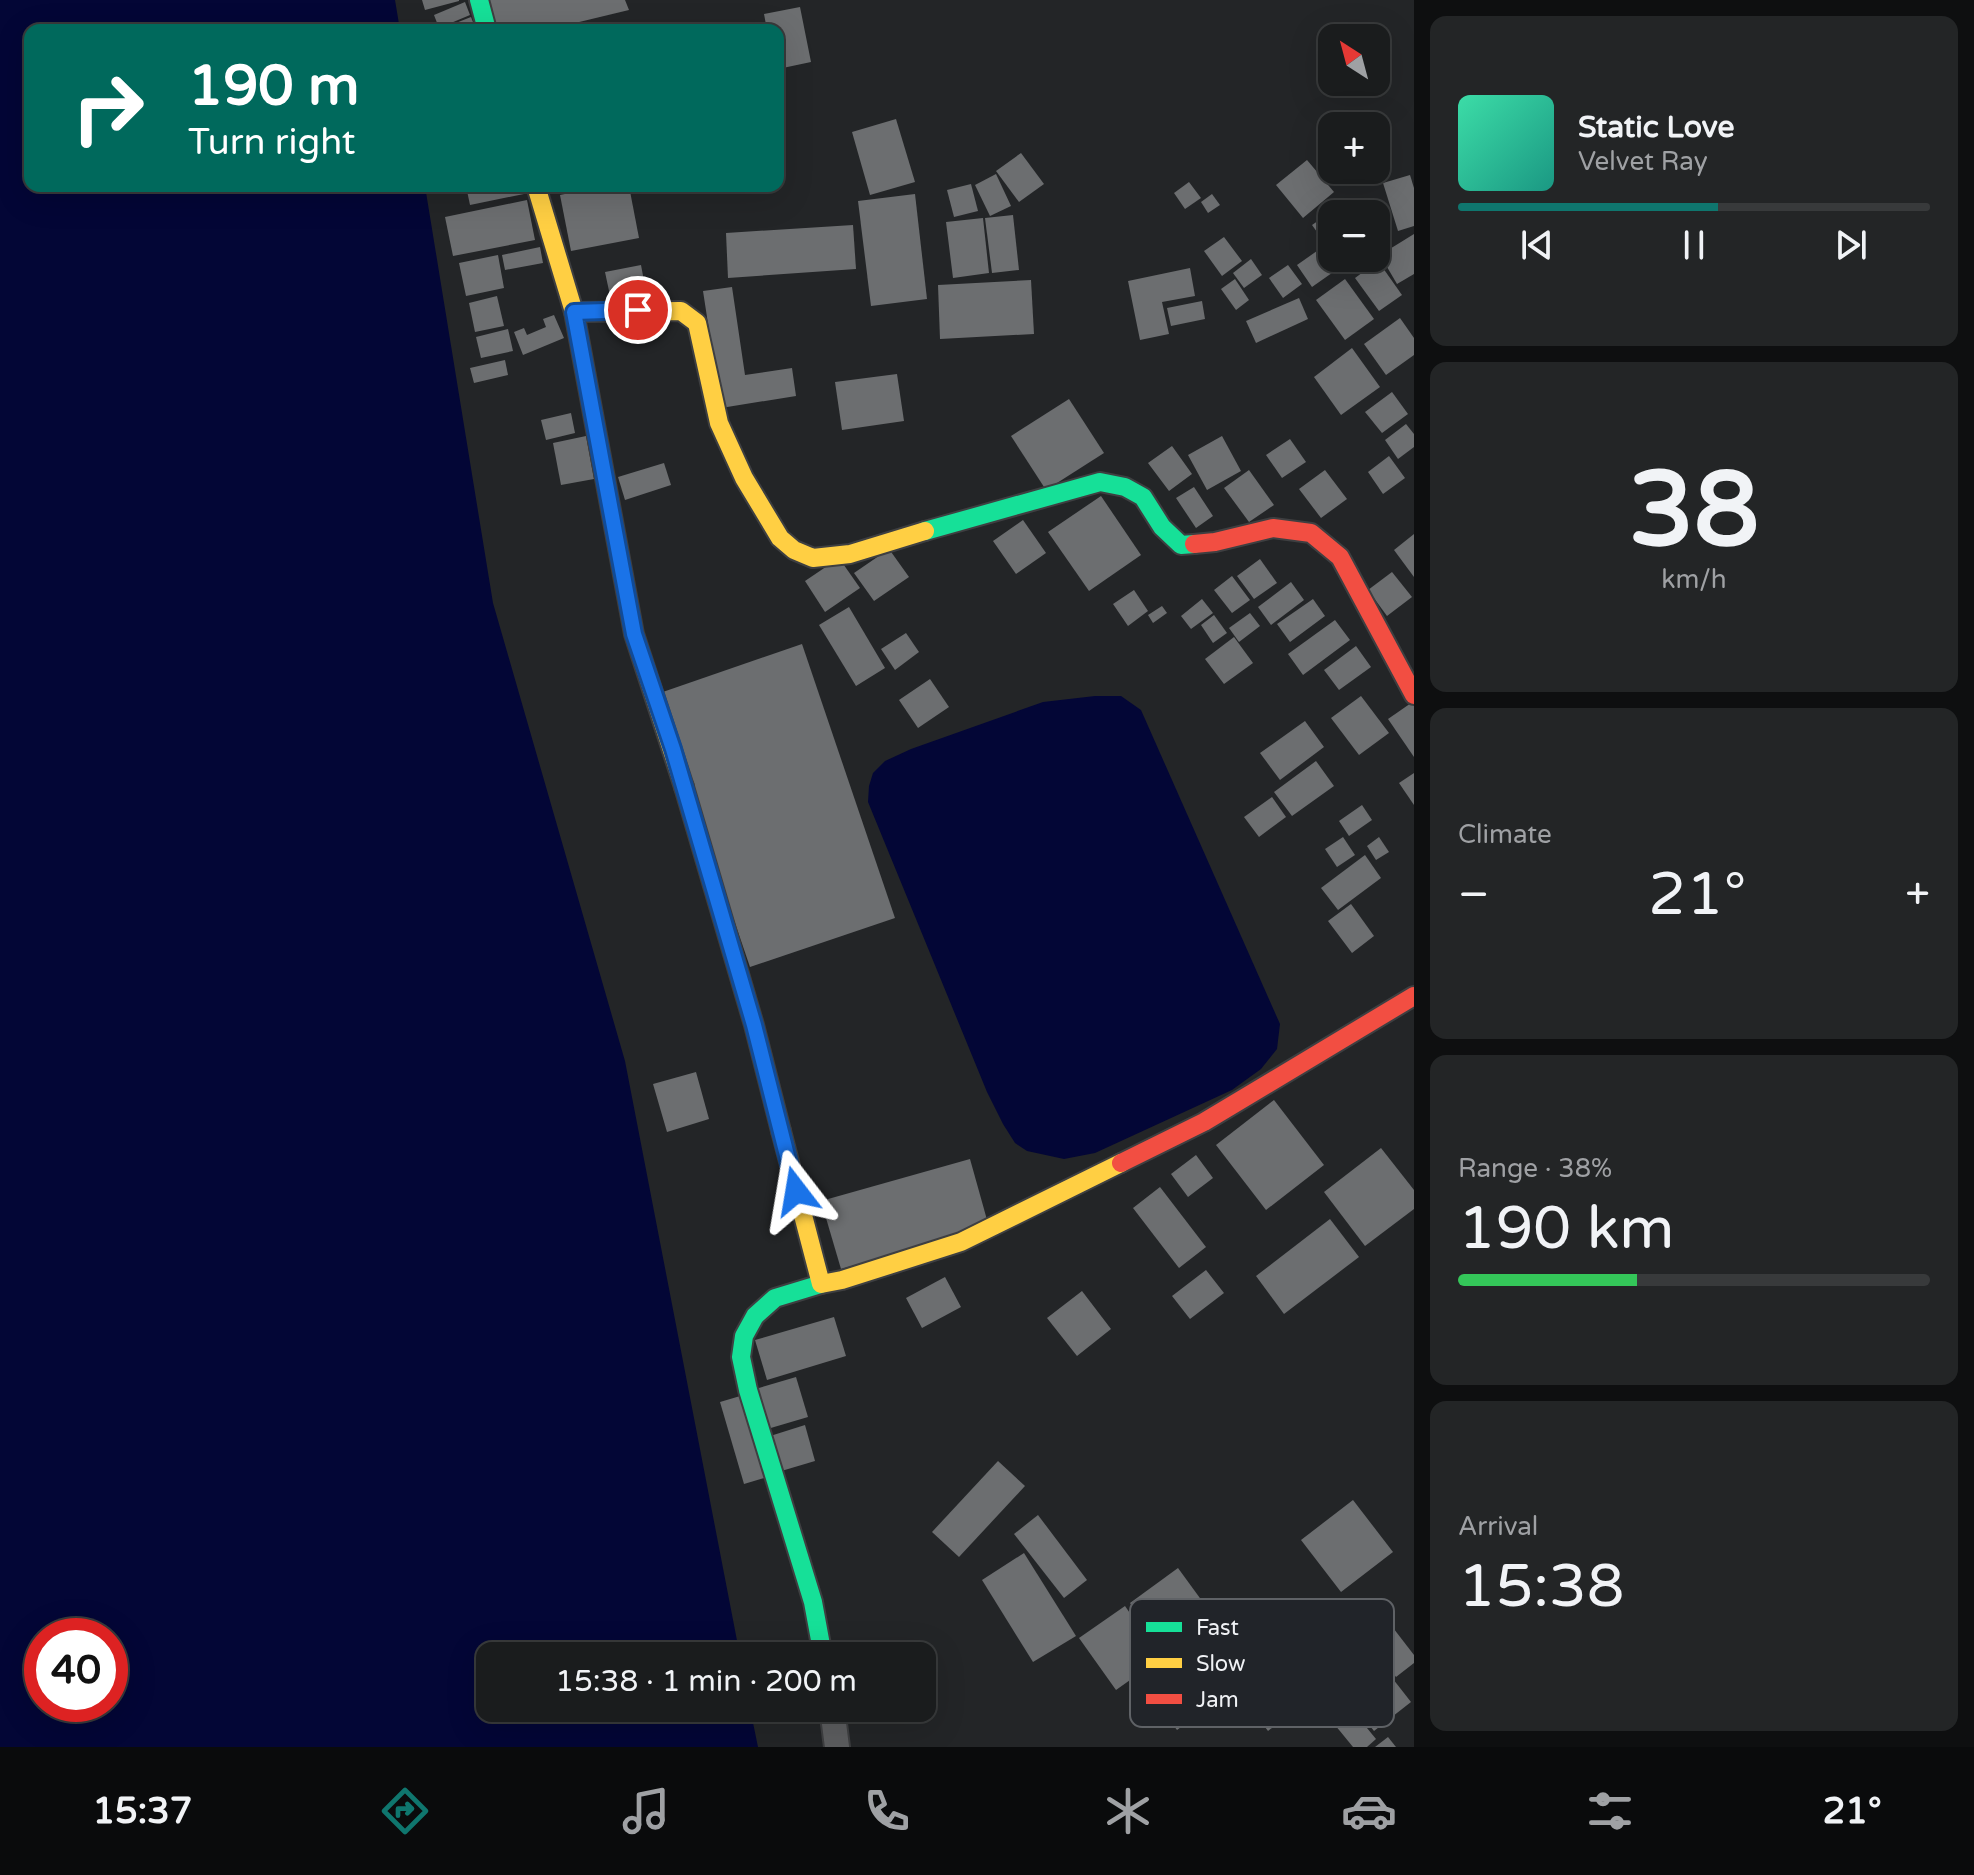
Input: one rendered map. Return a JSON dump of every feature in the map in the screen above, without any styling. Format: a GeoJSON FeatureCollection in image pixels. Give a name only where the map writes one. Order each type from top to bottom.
{"type":"FeatureCollection","features":[{"type":"Feature","properties":{"kind":"street"},"geometry":{"type":"LineString","coordinates":[[479,0],[485,24]]}},
{"type":"Feature","properties":{"kind":"street"},"geometry":{"type":"LineString","coordinates":[[538,192],[574,312],[634,634],[673,749],[754,1025],[821,1284]]}},
{"type":"Feature","properties":{"kind":"street"},"geometry":{"type":"LineString","coordinates":[[574,312],[681,311],[697,323],[719,423],[758,502],[780,538],[794,550],[813,558],[850,554],[1100,482],[1125,487],[1143,497],[1162,527],[1181,545],[1215,542],[1273,528],[1311,533],[1340,557],[1414,695]]}},
{"type":"Feature","properties":{"kind":"street"},"geometry":{"type":"LineString","coordinates":[[820,1642],[813,1602],[748,1390],[741,1357],[744,1336],[755,1316],[775,1298],[961,1242],[1204,1122],[1414,996]]}},
{"type":"Feature","properties":{"kind":"street"},"geometry":{"type":"LineString","coordinates":[[834,1722],[837,1747]]}},
{"type":"Feature","properties":{"kind":"shaded area"},"geometry":{"type":"Polygon","coordinates":[[[0,0],[395,0],[399,24],[24,24],[24,192],[426,192],[493,603],[625,1061],[737,1642],[476,1642],[476,1722],[753,1722],[758,1747],[0,1747],[0,0]]]}},
{"type":"Feature","properties":{"kind":"shaded area"},"geometry":{"type":"Polygon","coordinates":[[[1121,696],[1141,710],[1280,1024],[1277,1049],[1261,1069],[1232,1090],[1095,1153],[1064,1159],[1027,1151],[1015,1143],[1003,1124],[868,802],[869,786],[873,773],[885,761],[911,749],[1043,702],[1121,696]]]}},
{"type":"Feature","properties":{"kind":"building"},"geometry":{"type":"Polygon","coordinates":[[[422,0],[459,0],[459,1],[425,10],[422,0]]]}},
{"type":"Feature","properties":{"kind":"building"},"geometry":{"type":"Polygon","coordinates":[[[488,0],[625,0],[629,10],[571,24],[494,24],[488,0]]]}},
{"type":"Feature","properties":{"kind":"building"},"geometry":{"type":"Polygon","coordinates":[[[465,2],[470,15],[449,24],[437,24],[434,15],[465,2]]]}},
{"type":"Feature","properties":{"kind":"building"},"geometry":{"type":"Polygon","coordinates":[[[800,7],[811,62],[784,68],[784,24],[766,24],[764,14],[800,7]]]}},
{"type":"Feature","properties":{"kind":"building"},"geometry":{"type":"Polygon","coordinates":[[[471,17],[474,24],[453,24],[471,17]]]}},
{"type":"Feature","properties":{"kind":"building"},"geometry":{"type":"Polygon","coordinates":[[[896,119],[915,182],[870,195],[852,132],[896,119]]]}},
{"type":"Feature","properties":{"kind":"building"},"geometry":{"type":"Polygon","coordinates":[[[1021,153],[1044,184],[1019,202],[996,171],[1021,153]]]}},
{"type":"Feature","properties":{"kind":"building"},"geometry":{"type":"Polygon","coordinates":[[[1307,160],[1318,173],[1318,184],[1327,184],[1334,192],[1324,200],[1318,200],[1318,205],[1303,218],[1276,185],[1307,160]]]}},
{"type":"Feature","properties":{"kind":"building"},"geometry":{"type":"Polygon","coordinates":[[[996,174],[1011,206],[990,216],[975,185],[996,174]]]}},
{"type":"Feature","properties":{"kind":"building"},"geometry":{"type":"Polygon","coordinates":[[[1410,175],[1414,188],[1414,226],[1398,231],[1383,184],[1390,184],[1390,181],[1410,175]]]}},
{"type":"Feature","properties":{"kind":"building"},"geometry":{"type":"Polygon","coordinates":[[[1189,182],[1201,198],[1185,209],[1174,193],[1189,182]]]}},
{"type":"Feature","properties":{"kind":"building"},"geometry":{"type":"Polygon","coordinates":[[[971,184],[978,211],[954,217],[947,190],[971,184]]]}},
{"type":"Feature","properties":{"kind":"building"},"geometry":{"type":"Polygon","coordinates":[[[467,192],[524,194],[470,205],[467,192]]]}},
{"type":"Feature","properties":{"kind":"building"},"geometry":{"type":"Polygon","coordinates":[[[630,192],[639,238],[571,251],[560,195],[630,192]]]}},
{"type":"Feature","properties":{"kind":"building"},"geometry":{"type":"Polygon","coordinates":[[[915,194],[927,299],[871,306],[858,201],[915,194]]]}},
{"type":"Feature","properties":{"kind":"building"},"geometry":{"type":"Polygon","coordinates":[[[1212,194],[1220,205],[1208,213],[1201,202],[1212,194]]]}},
{"type":"Feature","properties":{"kind":"building"},"geometry":{"type":"Polygon","coordinates":[[[527,200],[535,240],[453,256],[445,217],[527,200]]]}},
{"type":"Feature","properties":{"kind":"building"},"geometry":{"type":"Polygon","coordinates":[[[1013,215],[1019,270],[992,273],[985,218],[1013,215]]]}},
{"type":"Feature","properties":{"kind":"building"},"geometry":{"type":"Polygon","coordinates":[[[983,218],[989,273],[953,278],[946,222],[983,218]]]}},
{"type":"Feature","properties":{"kind":"building"},"geometry":{"type":"Polygon","coordinates":[[[853,225],[856,269],[728,278],[726,233],[853,225]]]}},
{"type":"Feature","properties":{"kind":"building"},"geometry":{"type":"Polygon","coordinates":[[[1414,234],[1414,274],[1397,284],[1390,272],[1390,249],[1414,234]]]}},
{"type":"Feature","properties":{"kind":"building"},"geometry":{"type":"Polygon","coordinates":[[[1224,237],[1242,261],[1222,276],[1204,251],[1224,237]]]}},
{"type":"Feature","properties":{"kind":"building"},"geometry":{"type":"Polygon","coordinates":[[[540,247],[543,263],[505,270],[502,255],[540,247]]]}},
{"type":"Feature","properties":{"kind":"building"},"geometry":{"type":"Polygon","coordinates":[[[1318,250],[1318,272],[1333,272],[1312,287],[1297,265],[1318,250]]]}},
{"type":"Feature","properties":{"kind":"building"},"geometry":{"type":"Polygon","coordinates":[[[498,255],[504,288],[466,296],[459,263],[498,255]]]}},
{"type":"Feature","properties":{"kind":"building"},"geometry":{"type":"Polygon","coordinates":[[[1251,259],[1262,275],[1244,288],[1233,273],[1251,259]]]}},
{"type":"Feature","properties":{"kind":"building"},"geometry":{"type":"Polygon","coordinates":[[[641,265],[647,297],[612,305],[605,272],[641,265]]]}},
{"type":"Feature","properties":{"kind":"building"},"geometry":{"type":"Polygon","coordinates":[[[1288,265],[1302,284],[1283,298],[1269,278],[1288,265]]]}},
{"type":"Feature","properties":{"kind":"building"},"geometry":{"type":"Polygon","coordinates":[[[1190,268],[1195,296],[1162,302],[1169,334],[1140,340],[1128,281],[1190,268]]]}},
{"type":"Feature","properties":{"kind":"building"},"geometry":{"type":"Polygon","coordinates":[[[1363,272],[1386,272],[1402,295],[1379,311],[1355,278],[1363,272]]]}},
{"type":"Feature","properties":{"kind":"building"},"geometry":{"type":"Polygon","coordinates":[[[1235,279],[1249,300],[1236,310],[1221,289],[1235,279]]]}},
{"type":"Feature","properties":{"kind":"building"},"geometry":{"type":"Polygon","coordinates":[[[1345,279],[1374,319],[1345,340],[1316,300],[1345,279]]]}},
{"type":"Feature","properties":{"kind":"building"},"geometry":{"type":"Polygon","coordinates":[[[1031,280],[1034,334],[940,339],[938,285],[1031,280]]]}},
{"type":"Feature","properties":{"kind":"building"},"geometry":{"type":"Polygon","coordinates":[[[732,287],[745,375],[792,368],[796,396],[721,408],[703,291],[732,287]]]}},
{"type":"Feature","properties":{"kind":"building"},"geometry":{"type":"Polygon","coordinates":[[[497,296],[504,326],[475,332],[469,303],[497,296]]]}},
{"type":"Feature","properties":{"kind":"building"},"geometry":{"type":"Polygon","coordinates":[[[1299,298],[1308,319],[1256,343],[1246,321],[1299,298]]]}},
{"type":"Feature","properties":{"kind":"building"},"geometry":{"type":"Polygon","coordinates":[[[1202,301],[1205,319],[1171,326],[1167,308],[1202,301]]]}},
{"type":"Feature","properties":{"kind":"building"},"geometry":{"type":"Polygon","coordinates":[[[554,315],[564,338],[523,355],[514,332],[524,328],[527,335],[546,327],[543,319],[554,315]]]}},
{"type":"Feature","properties":{"kind":"building"},"geometry":{"type":"Polygon","coordinates":[[[1400,318],[1414,338],[1414,355],[1386,375],[1364,344],[1400,318]]]}},
{"type":"Feature","properties":{"kind":"building"},"geometry":{"type":"Polygon","coordinates":[[[508,329],[513,351],[481,358],[476,337],[508,329]]]}},
{"type":"Feature","properties":{"kind":"building"},"geometry":{"type":"Polygon","coordinates":[[[1352,348],[1380,387],[1341,415],[1314,377],[1352,348]]]}},
{"type":"Feature","properties":{"kind":"building"},"geometry":{"type":"Polygon","coordinates":[[[505,360],[508,375],[474,383],[470,368],[505,360]]]}},
{"type":"Feature","properties":{"kind":"building"},"geometry":{"type":"Polygon","coordinates":[[[897,374],[904,421],[842,430],[835,382],[897,374]]]}},
{"type":"Feature","properties":{"kind":"building"},"geometry":{"type":"Polygon","coordinates":[[[1392,392],[1408,414],[1382,433],[1365,412],[1392,392]]]}},
{"type":"Feature","properties":{"kind":"building"},"geometry":{"type":"Polygon","coordinates":[[[1069,399],[1104,453],[1046,490],[1011,436],[1069,399]]]}},
{"type":"Feature","properties":{"kind":"building"},"geometry":{"type":"Polygon","coordinates":[[[571,413],[575,433],[546,440],[541,420],[571,413]]]}},
{"type":"Feature","properties":{"kind":"building"},"geometry":{"type":"Polygon","coordinates":[[[1406,424],[1414,434],[1414,447],[1398,459],[1385,440],[1406,424]]]}},
{"type":"Feature","properties":{"kind":"building"},"geometry":{"type":"Polygon","coordinates":[[[586,436],[594,479],[561,485],[553,443],[586,436]]]}},
{"type":"Feature","properties":{"kind":"building"},"geometry":{"type":"Polygon","coordinates":[[[1222,436],[1241,471],[1207,490],[1188,455],[1222,436]]]}},
{"type":"Feature","properties":{"kind":"building"},"geometry":{"type":"Polygon","coordinates":[[[1290,439],[1306,462],[1282,478],[1266,455],[1290,439]]]}},
{"type":"Feature","properties":{"kind":"building"},"geometry":{"type":"Polygon","coordinates":[[[1172,446],[1192,474],[1169,491],[1148,463],[1172,446]]]}},
{"type":"Feature","properties":{"kind":"building"},"geometry":{"type":"Polygon","coordinates":[[[1389,456],[1405,478],[1383,494],[1368,472],[1389,456]]]}},
{"type":"Feature","properties":{"kind":"building"},"geometry":{"type":"Polygon","coordinates":[[[664,463],[671,485],[625,500],[618,477],[664,463]]]}},
{"type":"Feature","properties":{"kind":"building"},"geometry":{"type":"Polygon","coordinates":[[[1249,470],[1274,505],[1249,522],[1224,488],[1249,470]]]}},
{"type":"Feature","properties":{"kind":"building"},"geometry":{"type":"Polygon","coordinates":[[[1325,470],[1347,499],[1321,518],[1299,489],[1325,470]]]}},
{"type":"Feature","properties":{"kind":"building"},"geometry":{"type":"Polygon","coordinates":[[[1194,487],[1213,516],[1196,528],[1176,498],[1194,487]]]}},
{"type":"Feature","properties":{"kind":"building"},"geometry":{"type":"Polygon","coordinates":[[[1101,496],[1141,555],[1089,591],[1048,532],[1101,496]]]}},
{"type":"Feature","properties":{"kind":"building"},"geometry":{"type":"Polygon","coordinates":[[[1023,520],[1046,553],[1016,574],[993,541],[1023,520]]]}},
{"type":"Feature","properties":{"kind":"building"},"geometry":{"type":"Polygon","coordinates":[[[1414,534],[1414,577],[1394,550],[1414,534]]]}},
{"type":"Feature","properties":{"kind":"building"},"geometry":{"type":"Polygon","coordinates":[[[889,549],[909,577],[874,601],[854,573],[889,549]]]}},
{"type":"Feature","properties":{"kind":"building"},"geometry":{"type":"Polygon","coordinates":[[[839,558],[860,588],[825,612],[805,581],[839,558]]]}},
{"type":"Feature","properties":{"kind":"building"},"geometry":{"type":"Polygon","coordinates":[[[1260,559],[1277,583],[1254,599],[1237,576],[1260,559]]]}},
{"type":"Feature","properties":{"kind":"building"},"geometry":{"type":"Polygon","coordinates":[[[1392,572],[1412,597],[1387,616],[1368,590],[1392,572]]]}},
{"type":"Feature","properties":{"kind":"building"},"geometry":{"type":"Polygon","coordinates":[[[1232,576],[1250,600],[1232,613],[1214,590],[1232,576]]]}},
{"type":"Feature","properties":{"kind":"building"},"geometry":{"type":"Polygon","coordinates":[[[1291,582],[1304,600],[1271,625],[1258,607],[1291,582]]]}},
{"type":"Feature","properties":{"kind":"building"},"geometry":{"type":"Polygon","coordinates":[[[1134,590],[1148,611],[1128,626],[1113,604],[1134,590]]]}},
{"type":"Feature","properties":{"kind":"building"},"geometry":{"type":"Polygon","coordinates":[[[1202,599],[1213,613],[1191,629],[1181,616],[1202,599]]]}},
{"type":"Feature","properties":{"kind":"building"},"geometry":{"type":"Polygon","coordinates":[[[1313,599],[1325,616],[1290,642],[1277,624],[1313,599]]]}},
{"type":"Feature","properties":{"kind":"building"},"geometry":{"type":"Polygon","coordinates":[[[1162,606],[1167,613],[1153,623],[1148,615],[1162,606]]]}},
{"type":"Feature","properties":{"kind":"building"},"geometry":{"type":"Polygon","coordinates":[[[849,607],[885,668],[856,686],[819,625],[849,607]]]}},
{"type":"Feature","properties":{"kind":"building"},"geometry":{"type":"Polygon","coordinates":[[[1250,613],[1260,626],[1239,642],[1229,628],[1250,613]]]}},
{"type":"Feature","properties":{"kind":"building"},"geometry":{"type":"Polygon","coordinates":[[[1214,615],[1227,633],[1213,643],[1201,625],[1214,615]]]}},
{"type":"Feature","properties":{"kind":"building"},"geometry":{"type":"Polygon","coordinates":[[[1335,620],[1350,640],[1303,675],[1288,654],[1335,620]]]}},
{"type":"Feature","properties":{"kind":"building"},"geometry":{"type":"Polygon","coordinates":[[[906,633],[919,652],[895,670],[881,649],[906,633]]]}},
{"type":"Feature","properties":{"kind":"building"},"geometry":{"type":"Polygon","coordinates":[[[1234,637],[1253,663],[1224,684],[1205,659],[1234,637]]]}},
{"type":"Feature","properties":{"kind":"building"},"geometry":{"type":"Polygon","coordinates":[[[802,644],[895,918],[750,967],[657,694],[802,644]]]}},
{"type":"Feature","properties":{"kind":"building"},"geometry":{"type":"Polygon","coordinates":[[[1356,646],[1371,667],[1339,690],[1324,670],[1356,646]]]}},
{"type":"Feature","properties":{"kind":"building"},"geometry":{"type":"Polygon","coordinates":[[[930,679],[949,707],[918,728],[899,700],[930,679]]]}},
{"type":"Feature","properties":{"kind":"building"},"geometry":{"type":"Polygon","coordinates":[[[1361,696],[1389,733],[1359,755],[1331,718],[1361,696]]]}},
{"type":"Feature","properties":{"kind":"building"},"geometry":{"type":"Polygon","coordinates":[[[1414,701],[1414,757],[1388,719],[1414,701]]]}},
{"type":"Feature","properties":{"kind":"building"},"geometry":{"type":"Polygon","coordinates":[[[1305,721],[1324,747],[1280,780],[1260,753],[1305,721]]]}},
{"type":"Feature","properties":{"kind":"building"},"geometry":{"type":"Polygon","coordinates":[[[1316,761],[1334,786],[1292,816],[1274,792],[1316,761]]]}},
{"type":"Feature","properties":{"kind":"building"},"geometry":{"type":"Polygon","coordinates":[[[1414,773],[1414,805],[1399,783],[1414,773]]]}},
{"type":"Feature","properties":{"kind":"building"},"geometry":{"type":"Polygon","coordinates":[[[1272,797],[1286,817],[1259,837],[1244,817],[1272,797]]]}},
{"type":"Feature","properties":{"kind":"building"},"geometry":{"type":"Polygon","coordinates":[[[1362,805],[1372,820],[1349,836],[1339,821],[1362,805]]]}},
{"type":"Feature","properties":{"kind":"building"},"geometry":{"type":"Polygon","coordinates":[[[1343,837],[1355,855],[1337,867],[1325,849],[1343,837]]]}},
{"type":"Feature","properties":{"kind":"building"},"geometry":{"type":"Polygon","coordinates":[[[1379,837],[1389,852],[1376,860],[1367,846],[1379,837]]]}},
{"type":"Feature","properties":{"kind":"building"},"geometry":{"type":"Polygon","coordinates":[[[1365,855],[1381,878],[1338,910],[1321,888],[1365,855]]]}},
{"type":"Feature","properties":{"kind":"building"},"geometry":{"type":"Polygon","coordinates":[[[1351,904],[1374,936],[1352,953],[1328,921],[1351,904]]]}},
{"type":"Feature","properties":{"kind":"building"},"geometry":{"type":"Polygon","coordinates":[[[696,1072],[709,1119],[667,1132],[653,1084],[696,1072]]]}},
{"type":"Feature","properties":{"kind":"building"},"geometry":{"type":"Polygon","coordinates":[[[1274,1100],[1324,1165],[1266,1210],[1216,1145],[1274,1100]]]}},
{"type":"Feature","properties":{"kind":"building"},"geometry":{"type":"Polygon","coordinates":[[[1381,1148],[1414,1190],[1414,1209],[1365,1246],[1324,1192],[1381,1148]]]}},
{"type":"Feature","properties":{"kind":"building"},"geometry":{"type":"Polygon","coordinates":[[[1196,1155],[1213,1178],[1188,1197],[1171,1174],[1196,1155]]]}},
{"type":"Feature","properties":{"kind":"building"},"geometry":{"type":"Polygon","coordinates":[[[970,1159],[989,1227],[841,1269],[821,1201],[970,1159]]]}},
{"type":"Feature","properties":{"kind":"building"},"geometry":{"type":"Polygon","coordinates":[[[1160,1187],[1206,1247],[1179,1268],[1133,1208],[1160,1187]]]}},
{"type":"Feature","properties":{"kind":"building"},"geometry":{"type":"Polygon","coordinates":[[[1330,1219],[1359,1257],[1284,1314],[1256,1276],[1330,1219]]]}},
{"type":"Feature","properties":{"kind":"building"},"geometry":{"type":"Polygon","coordinates":[[[1206,1270],[1224,1293],[1190,1319],[1172,1296],[1206,1270]]]}},
{"type":"Feature","properties":{"kind":"building"},"geometry":{"type":"Polygon","coordinates":[[[945,1277],[961,1307],[922,1328],[906,1298],[945,1277]]]}},
{"type":"Feature","properties":{"kind":"building"},"geometry":{"type":"Polygon","coordinates":[[[1082,1291],[1111,1329],[1077,1356],[1047,1318],[1082,1291]]]}},
{"type":"Feature","properties":{"kind":"building"},"geometry":{"type":"Polygon","coordinates":[[[834,1317],[846,1356],[767,1380],[755,1340],[834,1317]]]}},
{"type":"Feature","properties":{"kind":"building"},"geometry":{"type":"Polygon","coordinates":[[[796,1377],[808,1417],[764,1430],[752,1390],[796,1377]]]}},
{"type":"Feature","properties":{"kind":"building"},"geometry":{"type":"Polygon","coordinates":[[[747,1394],[771,1476],[744,1484],[720,1402],[747,1394]]]}},
{"type":"Feature","properties":{"kind":"building"},"geometry":{"type":"Polygon","coordinates":[[[805,1425],[815,1461],[778,1472],[767,1437],[805,1425]]]}},
{"type":"Feature","properties":{"kind":"building"},"geometry":{"type":"Polygon","coordinates":[[[998,1461],[1025,1486],[959,1557],[932,1532],[998,1461]]]}},
{"type":"Feature","properties":{"kind":"building"},"geometry":{"type":"Polygon","coordinates":[[[1353,1500],[1393,1552],[1341,1592],[1301,1540],[1353,1500]]]}},
{"type":"Feature","properties":{"kind":"building"},"geometry":{"type":"Polygon","coordinates":[[[1038,1515],[1087,1580],[1064,1598],[1014,1534],[1038,1515]]]}},
{"type":"Feature","properties":{"kind":"building"},"geometry":{"type":"Polygon","coordinates":[[[1024,1553],[1076,1636],[1033,1662],[982,1580],[1024,1553]]]}},
{"type":"Feature","properties":{"kind":"building"},"geometry":{"type":"Polygon","coordinates":[[[1178,1568],[1201,1599],[1135,1599],[1178,1568]]]}},
{"type":"Feature","properties":{"kind":"building"},"geometry":{"type":"Polygon","coordinates":[[[1125,1606],[1130,1613],[1130,1680],[1116,1690],[1079,1638],[1125,1606]]]}},
{"type":"Feature","properties":{"kind":"building"},"geometry":{"type":"Polygon","coordinates":[[[1394,1629],[1414,1655],[1414,1663],[1396,1677],[1394,1629]]]}},
{"type":"Feature","properties":{"kind":"building"},"geometry":{"type":"Polygon","coordinates":[[[1394,1680],[1411,1702],[1394,1715],[1394,1680]]]}},
{"type":"Feature","properties":{"kind":"building"},"geometry":{"type":"Polygon","coordinates":[[[1337,1727],[1366,1727],[1376,1739],[1367,1747],[1353,1747],[1337,1727]]]}},
{"type":"Feature","properties":{"kind":"building"},"geometry":{"type":"Polygon","coordinates":[[[1388,1737],[1396,1747],[1375,1747],[1388,1737]]]}},
{"type":"Feature","properties":{"kind":"traffic: fast"},"geometry":{"type":"LineString","coordinates":[[479,0],[485,24]]}},
{"type":"Feature","properties":{"kind":"traffic: fast"},"geometry":{"type":"LineString","coordinates":[[925,531],[1100,482],[1125,487],[1143,497],[1162,527],[1181,545],[1194,544]]}},
{"type":"Feature","properties":{"kind":"traffic: fast"},"geometry":{"type":"LineString","coordinates":[[684,787],[754,1025],[781,1131]]}},
{"type":"Feature","properties":{"kind":"traffic: fast"},"geometry":{"type":"LineString","coordinates":[[820,1642],[813,1602],[748,1390],[741,1357],[744,1336],[755,1316],[775,1298],[821,1284]]}},
{"type":"Feature","properties":{"kind":"traffic: slow"},"geometry":{"type":"LineString","coordinates":[[538,192],[574,312],[634,634],[684,787]]}},
{"type":"Feature","properties":{"kind":"traffic: slow"},"geometry":{"type":"LineString","coordinates":[[574,312],[681,311],[697,323],[719,423],[744,478],[780,538],[794,550],[813,558],[850,554],[925,531]]}},
{"type":"Feature","properties":{"kind":"traffic: slow"},"geometry":{"type":"LineString","coordinates":[[781,1131],[821,1284],[961,1242],[1121,1163]]}},
{"type":"Feature","properties":{"kind":"traffic: jam"},"geometry":{"type":"LineString","coordinates":[[1194,544],[1273,528],[1311,533],[1340,557],[1414,695]]}},
{"type":"Feature","properties":{"kind":"traffic: jam"},"geometry":{"type":"LineString","coordinates":[[1121,1163],[1204,1122],[1414,996]]}},
{"type":"Feature","properties":{"kind":"route"},"geometry":{"type":"LineString","coordinates":[[638,310],[574,312],[634,634],[673,749],[754,1025],[796,1191]]}}]}
